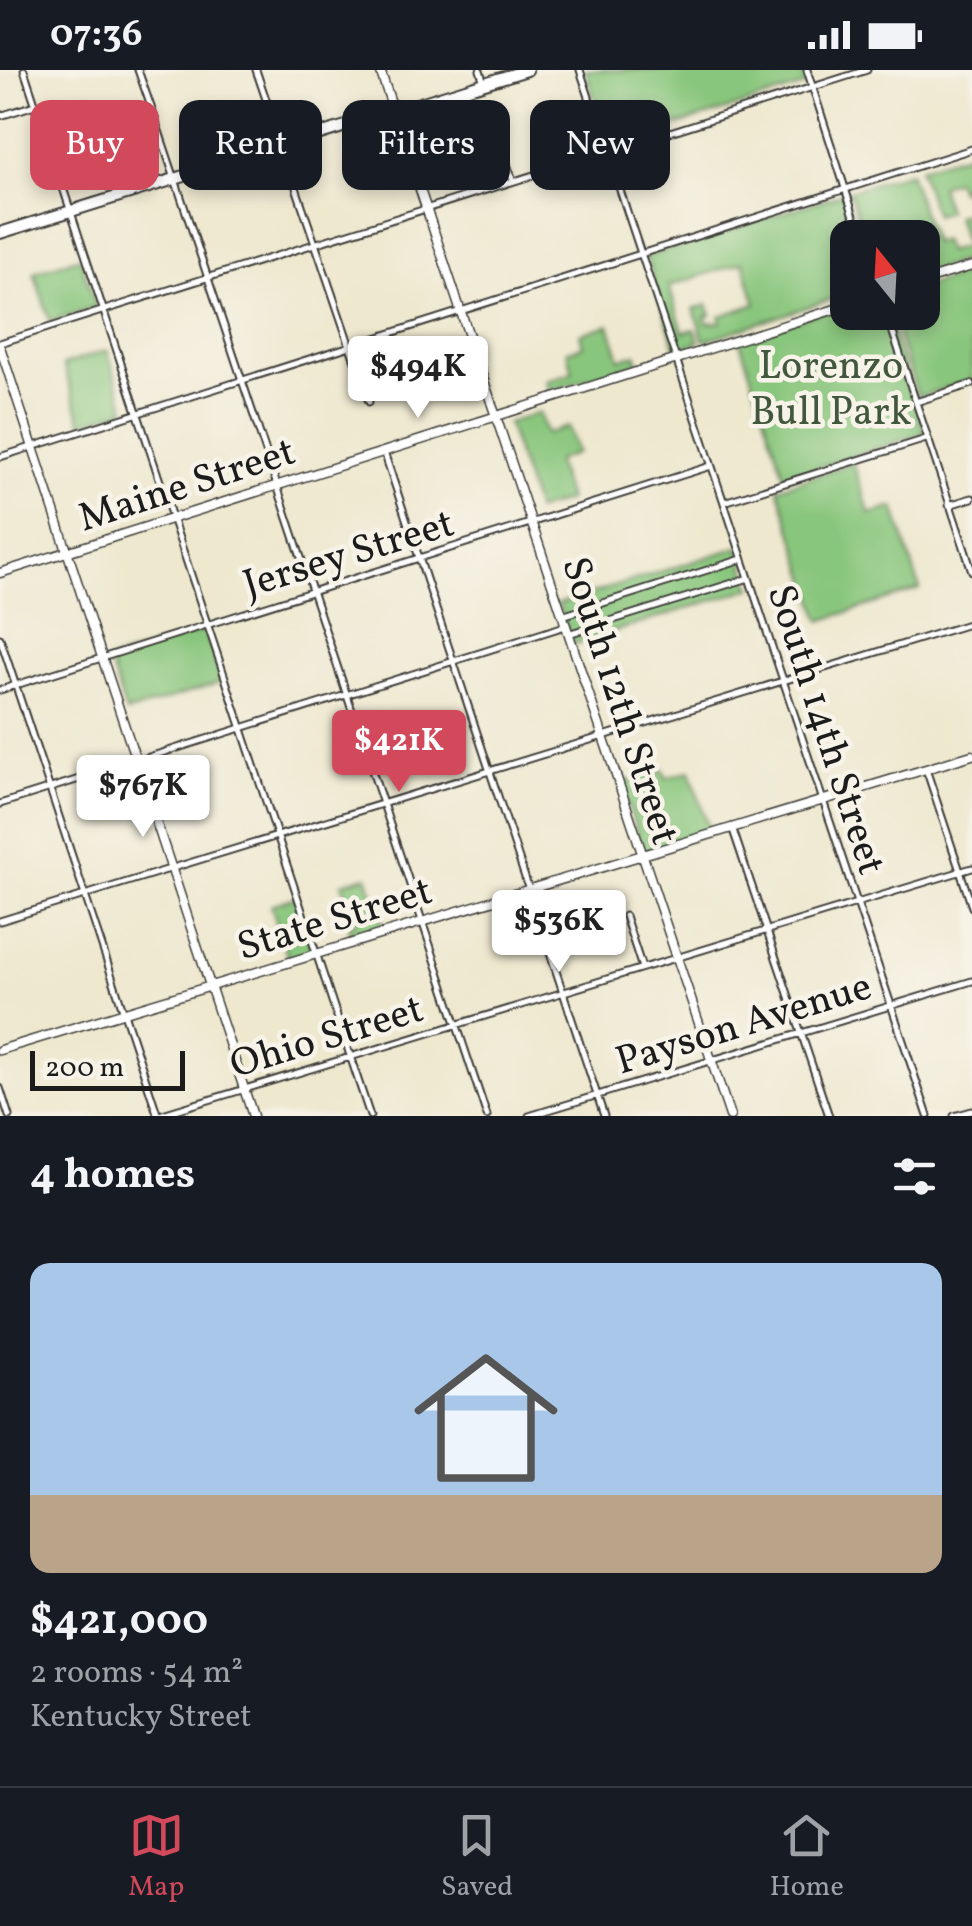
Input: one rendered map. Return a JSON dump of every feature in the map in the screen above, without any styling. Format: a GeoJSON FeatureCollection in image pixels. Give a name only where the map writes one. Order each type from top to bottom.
{"type":"FeatureCollection","features":[{"type":"Feature","properties":{"kind":"main road"},"geometry":{"type":"LineString","coordinates":[[431,100],[527,70]]}},
{"type":"Feature","properties":{"kind":"main road"},"geometry":{"type":"LineString","coordinates":[[0,233],[179,177]]}},
{"type":"Feature","properties":{"kind":"street"},"geometry":{"type":"LineString","coordinates":[[24,70],[33,100]]}},
{"type":"Feature","properties":{"kind":"street"},"geometry":{"type":"LineString","coordinates":[[138,70],[487,1116]]}},
{"type":"Feature","properties":{"kind":"street"},"geometry":{"type":"LineString","coordinates":[[256,70],[266,100]]}},
{"type":"Feature","properties":{"kind":"street","name":"South 12th Street"},"geometry":{"type":"LineString","coordinates":[[380,70],[390,100]]}},
{"type":"Feature","properties":{"kind":"street"},"geometry":{"type":"LineString","coordinates":[[480,70],[484,83]]}},
{"type":"Feature","properties":{"kind":"street","name":"South 14th Street"},"geometry":{"type":"LineString","coordinates":[[580,70],[590,100]]}},
{"type":"Feature","properties":{"kind":"street"},"geometry":{"type":"LineString","coordinates":[[807,70],[855,220]]}},
{"type":"Feature","properties":{"kind":"street"},"geometry":{"type":"LineString","coordinates":[[670,132],[867,70]]}},
{"type":"Feature","properties":{"kind":"street"},"geometry":{"type":"LineString","coordinates":[[0,116],[30,107]]}},
{"type":"Feature","properties":{"kind":"street"},"geometry":{"type":"LineString","coordinates":[[0,457],[972,149]]}},
{"type":"Feature","properties":{"kind":"street"},"geometry":{"type":"LineString","coordinates":[[510,172],[513,181]]}},
{"type":"Feature","properties":{"kind":"street"},"geometry":{"type":"LineString","coordinates":[[253,1116],[0,345],[530,176]]}},
{"type":"Feature","properties":{"kind":"street"},"geometry":{"type":"LineString","coordinates":[[63,190],[370,1116]]}},
{"type":"Feature","properties":{"kind":"street"},"geometry":{"type":"LineString","coordinates":[[296,190],[369,402]]}},
{"type":"Feature","properties":{"kind":"street","name":"South 12th Street"},"geometry":{"type":"LineString","coordinates":[[420,190],[730,1116]]}},
{"type":"Feature","properties":{"kind":"street","name":"South 14th Street"},"geometry":{"type":"LineString","coordinates":[[619,190],[928,1116]]}},
{"type":"Feature","properties":{"kind":"street"},"geometry":{"type":"LineString","coordinates":[[940,276],[972,266]]}},
{"type":"Feature","properties":{"kind":"street","name":"Maine Street"},"geometry":{"type":"LineString","coordinates":[[0,573],[830,311]]}},
{"type":"Feature","properties":{"kind":"street"},"geometry":{"type":"LineString","coordinates":[[892,330],[972,571]]}},
{"type":"Feature","properties":{"kind":"street"},"geometry":{"type":"LineString","coordinates":[[916,402],[972,384]]}},
{"type":"Feature","properties":{"kind":"street"},"geometry":{"type":"LineString","coordinates":[[724,502],[927,438]]}},
{"type":"Feature","properties":{"kind":"street"},"geometry":{"type":"LineString","coordinates":[[384,452],[604,1116]]}},
{"type":"Feature","properties":{"kind":"street","name":"Jersey Street"},"geometry":{"type":"LineString","coordinates":[[0,690],[712,466]]}},
{"type":"Feature","properties":{"kind":"street"},"geometry":{"type":"LineString","coordinates":[[949,505],[972,498]]}},
{"type":"Feature","properties":{"kind":"street"},"geometry":{"type":"LineString","coordinates":[[562,616],[742,559]]}},
{"type":"Feature","properties":{"kind":"street"},"geometry":{"type":"LineString","coordinates":[[0,804],[453,661],[748,578]]}},
{"type":"Feature","properties":{"kind":"street"},"geometry":{"type":"LineString","coordinates":[[0,921],[972,622]]}},
{"type":"Feature","properties":{"kind":"street"},"geometry":{"type":"LineString","coordinates":[[0,638],[157,1116]]}},
{"type":"Feature","properties":{"kind":"street","name":"State Street"},"geometry":{"type":"LineString","coordinates":[[0,1050],[972,755]]}},
{"type":"Feature","properties":{"kind":"street"},"geometry":{"type":"LineString","coordinates":[[926,768],[972,907]]}},
{"type":"Feature","properties":{"kind":"street"},"geometry":{"type":"LineString","coordinates":[[732,828],[829,1116]]}},
{"type":"Feature","properties":{"kind":"street","name":"Ohio Street"},"geometry":{"type":"LineString","coordinates":[[157,1116],[972,868]]}},
{"type":"Feature","properties":{"kind":"street"},"geometry":{"type":"LineString","coordinates":[[625,916],[642,968]]}},
{"type":"Feature","properties":{"kind":"street","name":"Payson Avenue"},"geometry":{"type":"LineString","coordinates":[[530,1116],[972,982]]}},
{"type":"Feature","properties":{"kind":"street"},"geometry":{"type":"LineString","coordinates":[[0,1088],[9,1116]]}},
{"type":"Feature","properties":{"kind":"street"},"geometry":{"type":"LineString","coordinates":[[954,1116],[972,1110]]}},
{"type":"Feature","properties":{"kind":"green space"},"geometry":{"type":"Polygon","coordinates":[[[585,70],[802,70],[807,85],[670,128],[670,100],[595,100],[585,70]]]}},
{"type":"Feature","properties":{"kind":"green space"},"geometry":{"type":"Polygon","coordinates":[[[972,152],[972,258],[940,268],[940,241],[947,252],[965,246],[956,216],[971,211],[956,180],[940,185],[947,211],[935,215],[919,168],[972,152]]]}},
{"type":"Feature","properties":{"kind":"green space"},"geometry":{"type":"Polygon","coordinates":[[[909,172],[925,220],[859,220],[849,191],[909,172]]]}},
{"type":"Feature","properties":{"kind":"green space"},"geometry":{"type":"Polygon","coordinates":[[[843,193],[852,220],[830,220],[830,300],[704,341],[694,309],[707,305],[711,315],[705,317],[707,323],[721,322],[720,316],[756,304],[743,262],[669,286],[683,332],[695,329],[699,342],[676,350],[646,257],[843,193]]]}},
{"type":"Feature","properties":{"kind":"green space"},"geometry":{"type":"Polygon","coordinates":[[[80,257],[96,307],[50,322],[34,272],[80,257]]]}},
{"type":"Feature","properties":{"kind":"green space"},"geometry":{"type":"Polygon","coordinates":[[[972,271],[972,380],[918,397],[896,330],[940,330],[940,281],[972,271]]]}},
{"type":"Feature","properties":{"kind":"green space","name":"Lorenzo Bull Park"},"geometry":{"type":"Polygon","coordinates":[[[830,310],[830,330],[892,330],[925,433],[785,478],[739,339],[830,310]]]}},
{"type":"Feature","properties":{"kind":"green space"},"geometry":{"type":"Polygon","coordinates":[[[609,325],[620,359],[636,354],[639,362],[550,391],[546,381],[573,372],[567,351],[583,346],[580,334],[609,325]]]}},
{"type":"Feature","properties":{"kind":"green space"},"geometry":{"type":"Polygon","coordinates":[[[107,350],[126,409],[82,423],[63,365],[107,350]]]}},
{"type":"Feature","properties":{"kind":"green space"},"geometry":{"type":"Polygon","coordinates":[[[539,413],[546,434],[568,427],[577,453],[556,461],[568,500],[536,511],[507,423],[539,413]]]}},
{"type":"Feature","properties":{"kind":"green space"},"geometry":{"type":"Polygon","coordinates":[[[853,463],[870,514],[894,507],[920,589],[821,621],[778,488],[853,463]]]}},
{"type":"Feature","properties":{"kind":"green space"},"geometry":{"type":"Polygon","coordinates":[[[739,547],[752,588],[572,645],[558,604],[739,547]]]}},
{"type":"Feature","properties":{"kind":"green space"},"geometry":{"type":"Polygon","coordinates":[[[205,630],[222,682],[126,713],[109,661],[205,630]]]}},
{"type":"Feature","properties":{"kind":"green space"},"geometry":{"type":"Polygon","coordinates":[[[663,770],[666,778],[690,771],[710,832],[643,853],[621,783],[663,770]]]}},
{"type":"Feature","properties":{"kind":"green space"},"geometry":{"type":"Polygon","coordinates":[[[367,876],[385,929],[352,939],[348,926],[356,923],[342,883],[367,876]]]}},
{"type":"Feature","properties":{"kind":"green space"},"geometry":{"type":"Polygon","coordinates":[[[295,897],[312,951],[288,959],[271,905],[295,897]]]}}]}
